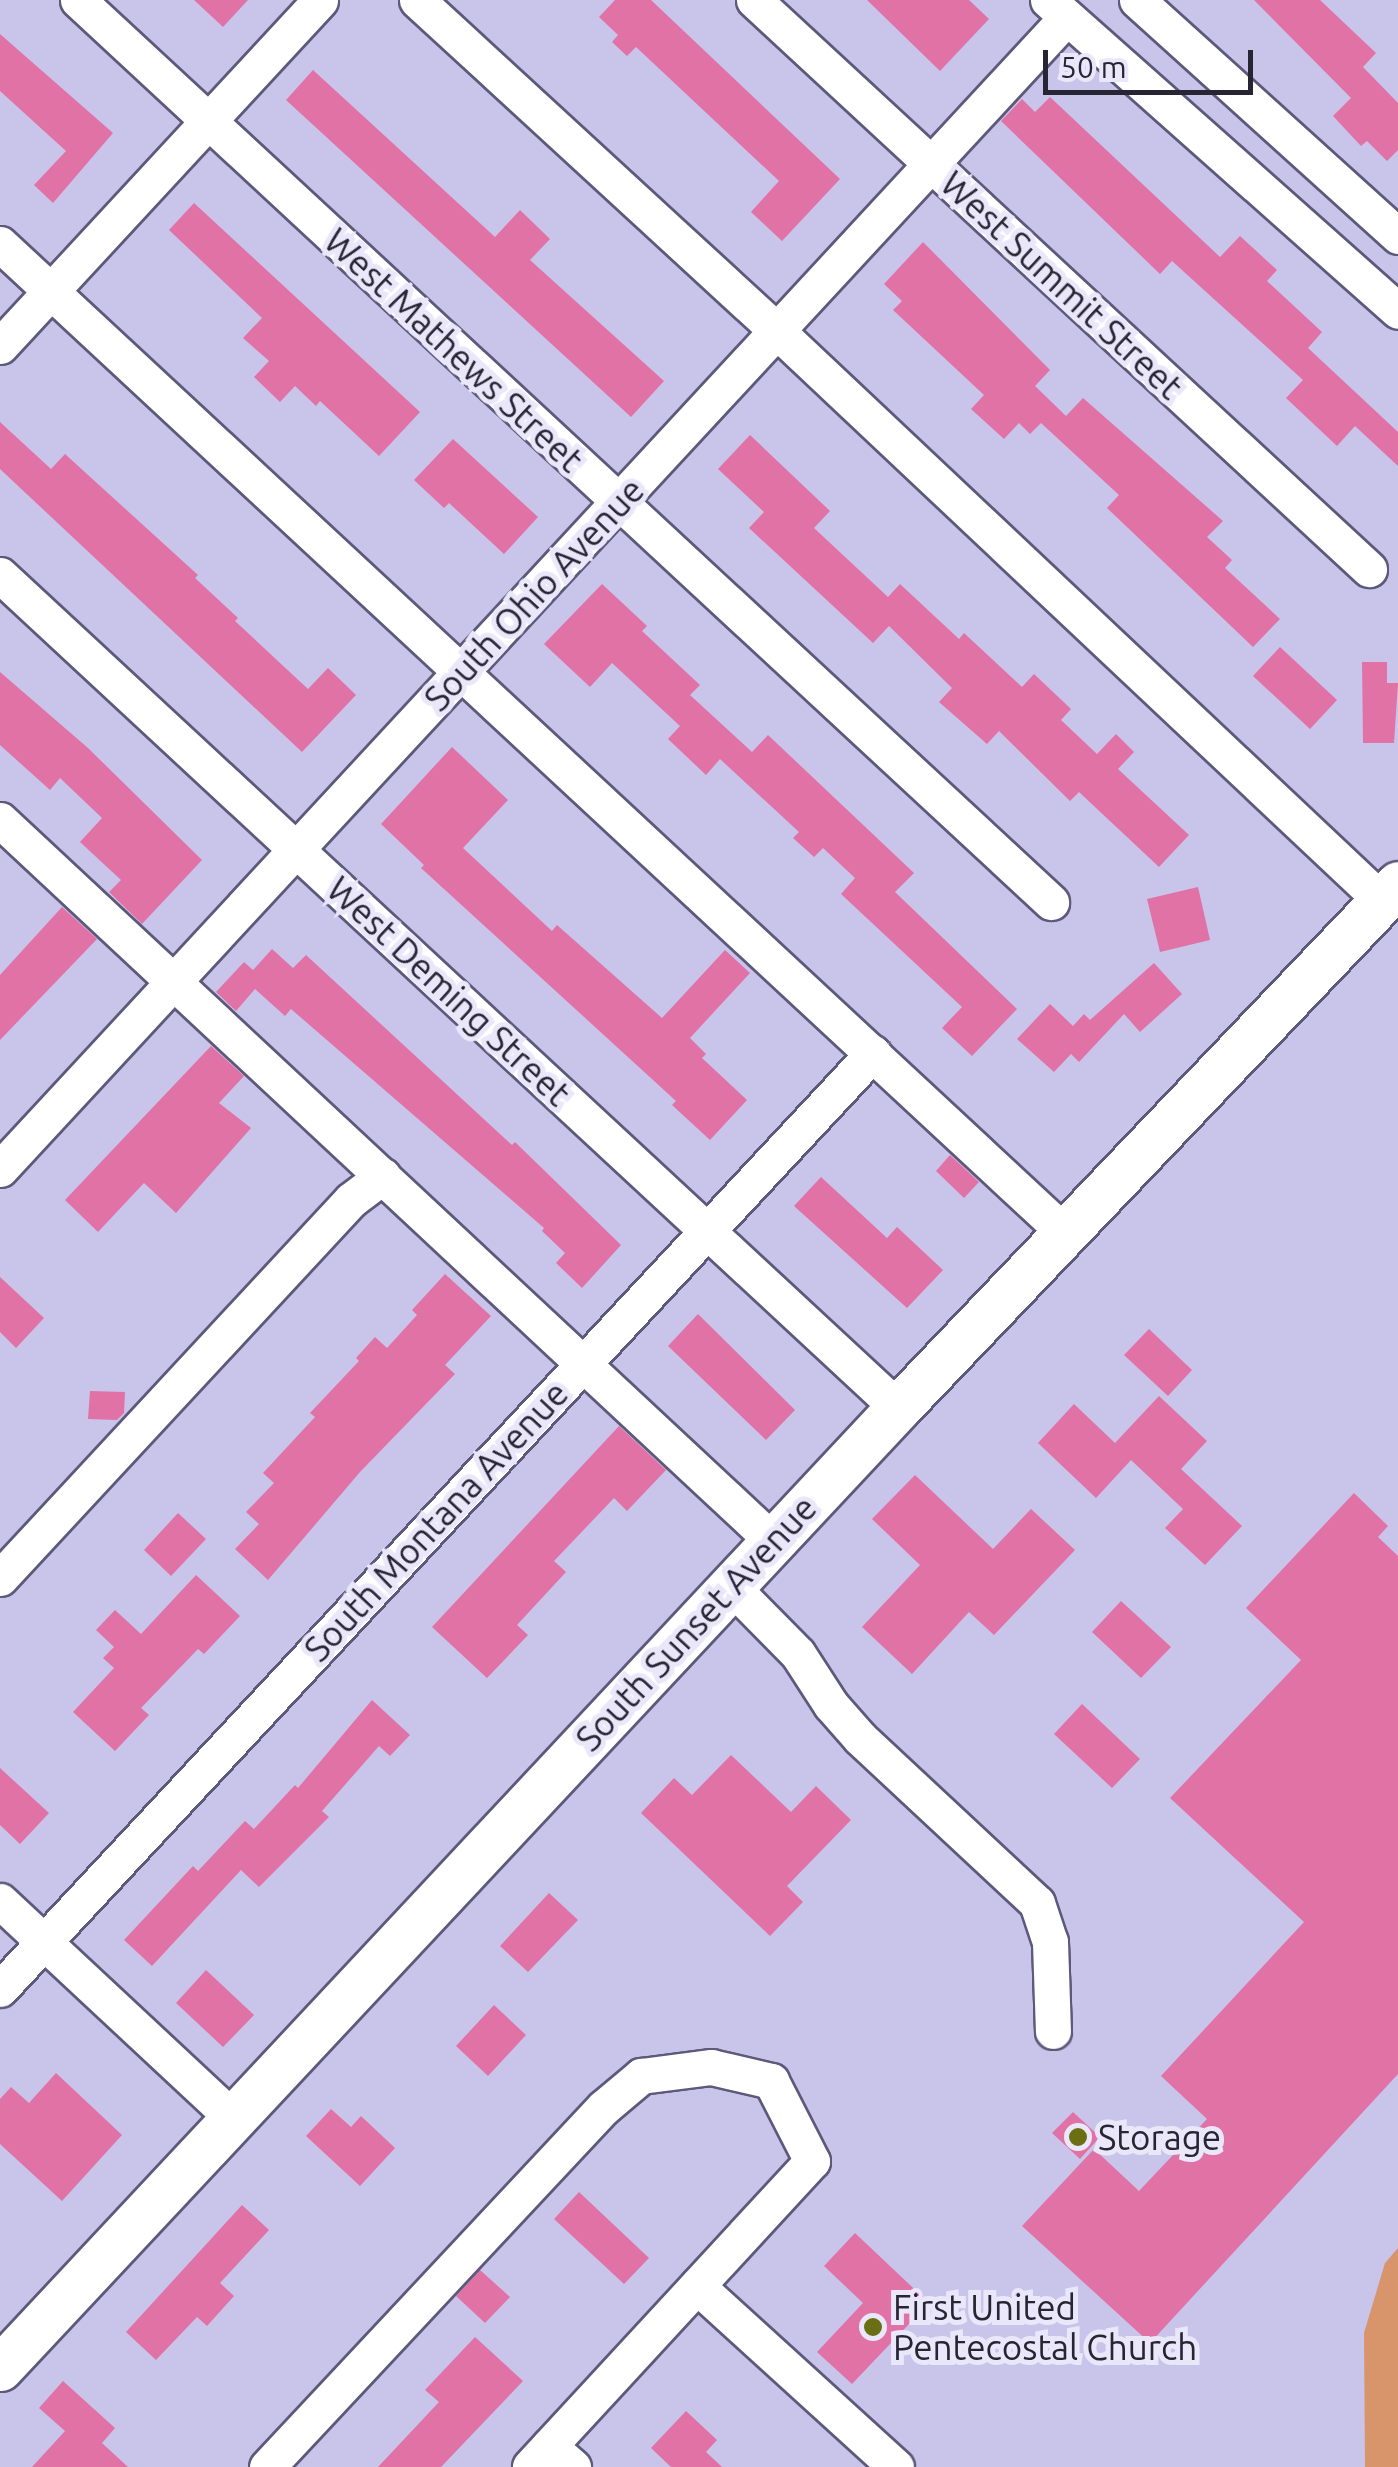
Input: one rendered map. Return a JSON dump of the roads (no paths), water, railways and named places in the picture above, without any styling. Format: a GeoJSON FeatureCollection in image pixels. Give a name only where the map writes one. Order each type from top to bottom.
{"type":"FeatureCollection","features":[{"type":"Feature","properties":{"kind":"main road","name":"South Sunset Avenue"},"geometry":{"type":"LineString","coordinates":[[0,2368],[898,1408],[1390,892]]}},
{"type":"Feature","properties":{"kind":"street","name":"West Mathews Street"},"geometry":{"type":"LineString","coordinates":[[78,0],[1051,902]]}},
{"type":"Feature","properties":{"kind":"street"},"geometry":{"type":"LineString","coordinates":[[0,346],[320,0]]}},
{"type":"Feature","properties":{"kind":"street"},"geometry":{"type":"LineString","coordinates":[[417,0],[1390,892]]}},
{"type":"Feature","properties":{"kind":"street","name":"West Summit Street"},"geometry":{"type":"LineString","coordinates":[[754,0],[1369,570]]}},
{"type":"Feature","properties":{"kind":"street"},"geometry":{"type":"LineString","coordinates":[[1137,0],[1398,236]]}},
{"type":"Feature","properties":{"kind":"street"},"geometry":{"type":"LineString","coordinates":[[1057,9],[1398,311]]}},
{"type":"Feature","properties":{"kind":"street","name":"South Ohio Avenue"},"geometry":{"type":"LineString","coordinates":[[0,1169],[931,163],[1057,9]]}},
{"type":"Feature","properties":{"kind":"street"},"geometry":{"type":"LineString","coordinates":[[0,244],[1065,1232]]}},
{"type":"Feature","properties":{"kind":"street","name":"West Deming Street"},"geometry":{"type":"LineString","coordinates":[[0,575],[898,1408]]}},
{"type":"Feature","properties":{"kind":"street"},"geometry":{"type":"LineString","coordinates":[[0,820],[773,1541]]}},
{"type":"Feature","properties":{"kind":"street","name":"South Montana Avenue"},"geometry":{"type":"LineString","coordinates":[[0,1989],[873,1053]]}},
{"type":"Feature","properties":{"kind":"street"},"geometry":{"type":"LineString","coordinates":[[0,1578],[351,1200],[383,1176]]}},
{"type":"Feature","properties":{"kind":"street"},"geometry":{"type":"LineString","coordinates":[[731,1586],[798,1654],[831,1705],[860,1738],[1036,1903],[1050,1942],[1053,2031]]}},
{"type":"Feature","properties":{"kind":"street"},"geometry":{"type":"LineString","coordinates":[[0,1901],[233,2118]]}},
{"type":"Feature","properties":{"kind":"street"},"geometry":{"type":"LineString","coordinates":[[268,2467],[603,2108],[641,2076],[712,2067],[771,2080],[812,2160],[697,2286],[551,2460]]}},
{"type":"Feature","properties":{"kind":"street"},"geometry":{"type":"LineString","coordinates":[[697,2286],[896,2467]]}},
{"type":"Feature","properties":{"kind":"place","name":"Storage"},"geometry":{"type":"Point","coordinates":[1078,2137]}},
{"type":"Feature","properties":{"kind":"place","name":"First United Pentecostal Church"},"geometry":{"type":"Point","coordinates":[873,2327]}}]}
